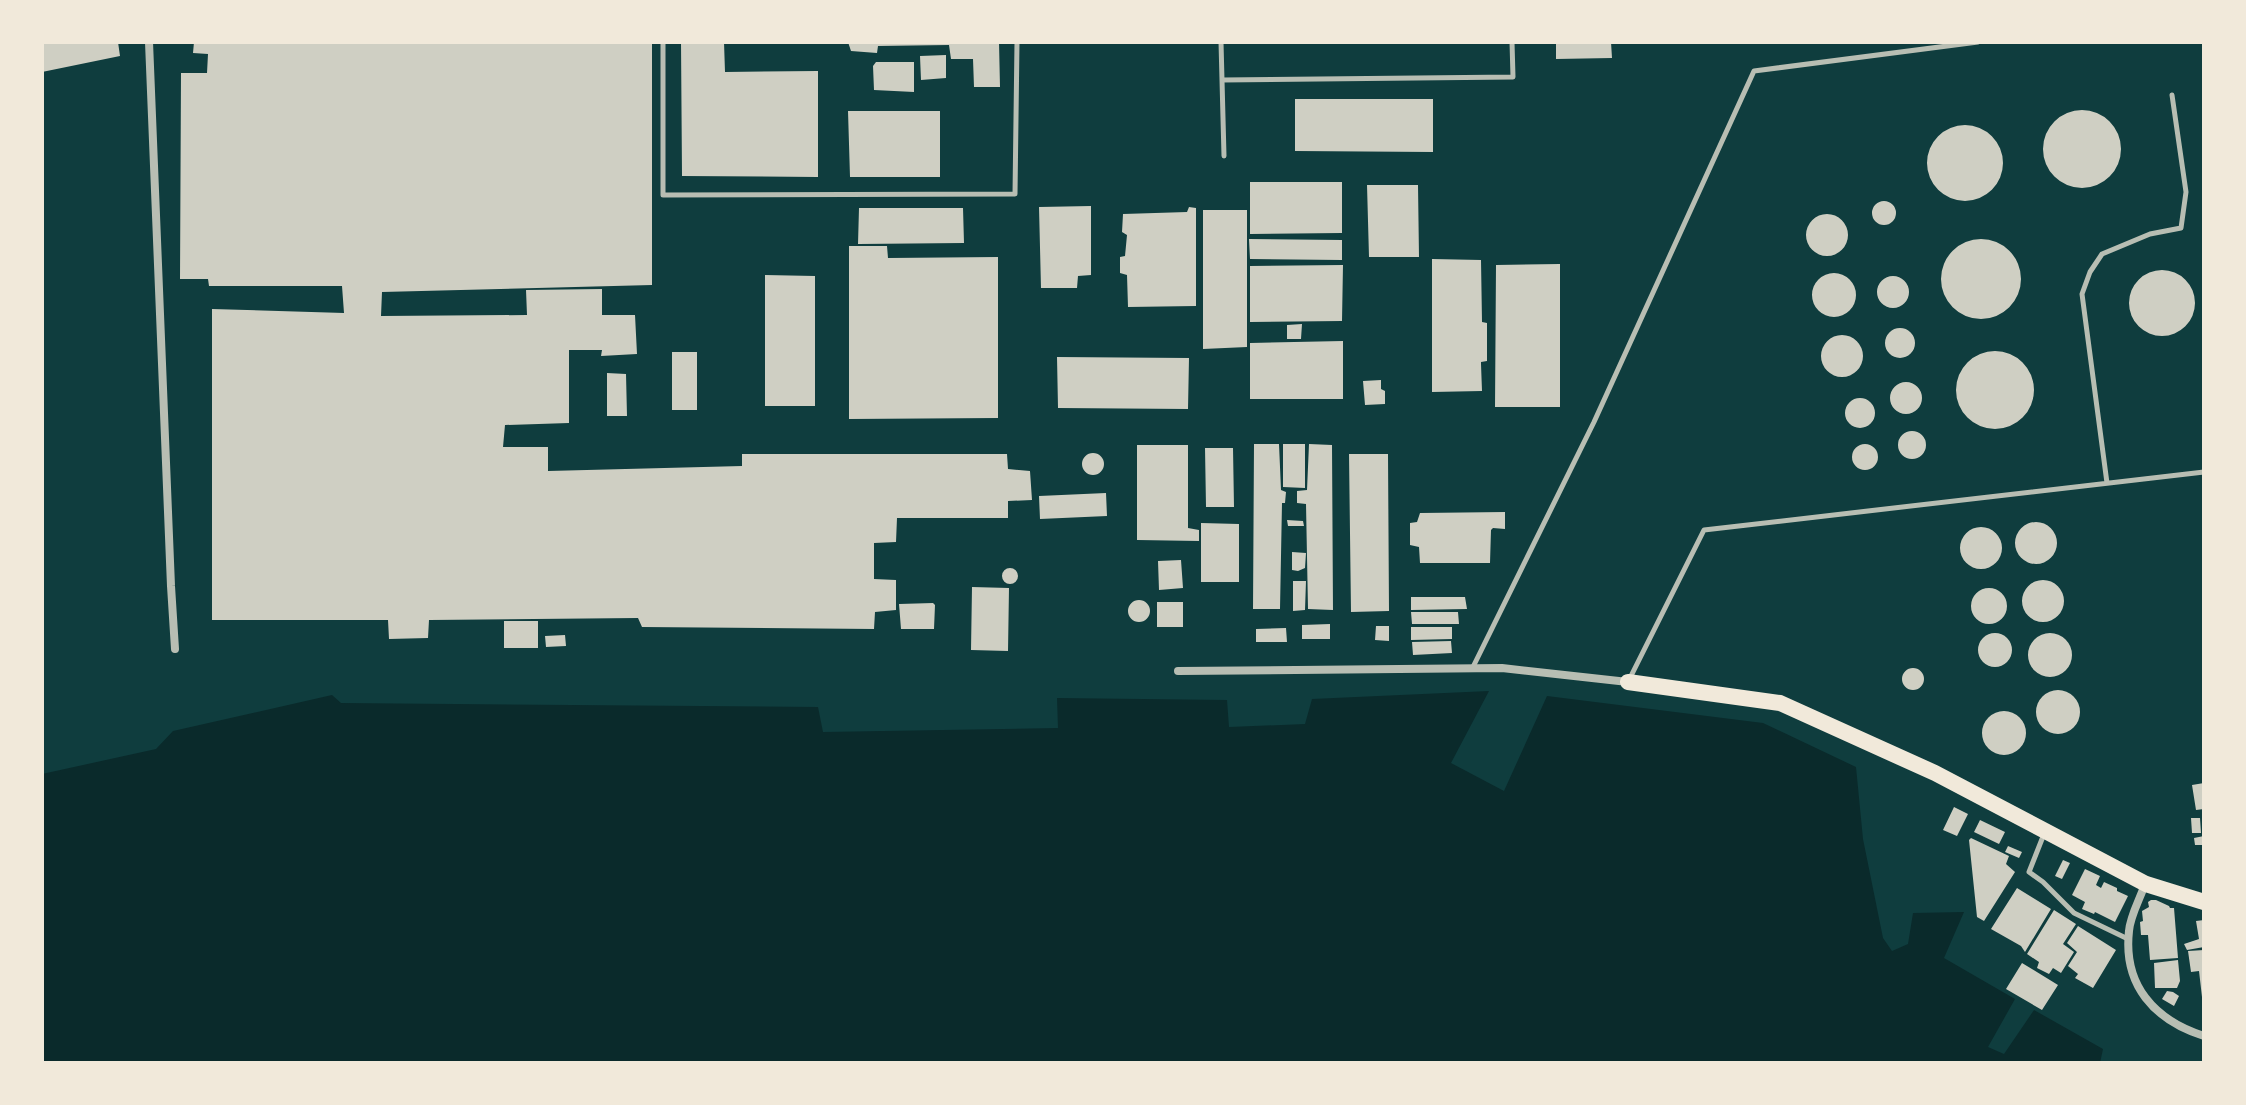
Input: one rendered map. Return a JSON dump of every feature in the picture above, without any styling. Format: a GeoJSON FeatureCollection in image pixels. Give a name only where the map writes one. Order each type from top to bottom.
{"type":"FeatureCollection","features":[{"type":"Feature","properties":{"kind":"main road"},"geometry":{"type":"LineString","coordinates":[[1628,682],[1780,703],[1935,773],[2146,884],[2204,902]]}},
{"type":"Feature","properties":{"kind":"street"},"geometry":{"type":"LineString","coordinates":[[149,42],[175,649]]}},
{"type":"Feature","properties":{"kind":"street"},"geometry":{"type":"LineString","coordinates":[[1178,671],[1502,668],[1628,682]]}},
{"type":"Feature","properties":{"kind":"street"},"geometry":{"type":"LineString","coordinates":[[2146,884],[2129,928],[2128,965],[2140,992],[2165,1019],[2204,1036]]}},
{"type":"Feature","properties":{"kind":"lane"},"geometry":{"type":"LineString","coordinates":[[663,42],[663,195],[1015,194],[1017,42]]}},
{"type":"Feature","properties":{"kind":"lane"},"geometry":{"type":"LineString","coordinates":[[1221,42],[1224,156]]}},
{"type":"Feature","properties":{"kind":"lane"},"geometry":{"type":"LineString","coordinates":[[1222,80],[1513,77],[1512,42]]}},
{"type":"Feature","properties":{"kind":"lane"},"geometry":{"type":"LineString","coordinates":[[1472,669],[1594,422],[1754,71],[1978,42]]}},
{"type":"Feature","properties":{"kind":"lane"},"geometry":{"type":"LineString","coordinates":[[2107,483],[2082,294],[2090,272],[2102,254],[2150,234],[2181,228],[2186,192],[2172,95]]}},
{"type":"Feature","properties":{"kind":"lane"},"geometry":{"type":"LineString","coordinates":[[1628,682],[1704,530],[2204,472]]}},
{"type":"Feature","properties":{"kind":"lane"},"geometry":{"type":"LineString","coordinates":[[2046,832],[2029,872],[2074,913],[2129,939]]}},
{"type":"Feature","properties":{"kind":"water"},"geometry":{"type":"Polygon","coordinates":[[[1489,691],[1451,763],[1504,791],[1547,696],[1763,723],[1856,767],[1863,839],[1883,938],[1892,951],[1908,944],[1913,913],[1964,912],[1944,958],[2015,999],[1988,1047],[2004,1054],[2034,1010],[2103,1049],[2100,1063],[42,1063],[42,774],[156,749],[173,731],[332,695],[341,703],[818,707],[823,732],[1058,728],[1057,698],[1227,700],[1229,727],[1305,724],[1312,699],[1489,691]]]}},
{"type":"Feature","properties":{"kind":"building"},"geometry":{"type":"Polygon","coordinates":[[[42,42],[118,42],[120,56],[42,72],[42,42]]]}},
{"type":"Feature","properties":{"kind":"building"},"geometry":{"type":"Polygon","coordinates":[[[194,42],[652,42],[652,285],[382,292],[381,316],[527,315],[526,290],[602,289],[602,315],[635,315],[637,354],[601,356],[602,350],[569,350],[569,423],[505,425],[503,447],[548,447],[548,471],[742,466],[742,454],[1007,454],[1008,469],[1030,471],[1032,500],[1008,501],[1008,518],[897,518],[896,542],[874,543],[874,579],[896,580],[896,610],[875,612],[874,629],[642,627],[638,618],[429,620],[428,638],[389,639],[388,620],[212,620],[212,309],[344,313],[342,286],[209,286],[208,279],[180,279],[181,73],[207,73],[208,54],[193,53],[194,42]]]}},
{"type":"Feature","properties":{"kind":"building"},"geometry":{"type":"Polygon","coordinates":[[[681,42],[724,42],[725,72],[818,71],[818,177],[682,176],[681,42]]]}},
{"type":"Feature","properties":{"kind":"building"},"geometry":{"type":"Polygon","coordinates":[[[848,42],[999,42],[1000,87],[974,87],[973,59],[951,59],[949,45],[878,46],[877,53],[851,51],[848,42]]]}},
{"type":"Feature","properties":{"kind":"building"},"geometry":{"type":"Polygon","coordinates":[[[1556,42],[1611,42],[1612,58],[1556,59],[1556,42]]]}},
{"type":"Feature","properties":{"kind":"building"},"geometry":{"type":"Polygon","coordinates":[[[946,55],[946,78],[921,80],[920,56],[946,55]]]}},
{"type":"Feature","properties":{"kind":"building"},"geometry":{"type":"Polygon","coordinates":[[[876,62],[914,62],[914,92],[874,90],[873,66],[876,62]]]}},
{"type":"Feature","properties":{"kind":"building"},"geometry":{"type":"Polygon","coordinates":[[[1295,99],[1433,99],[1433,152],[1295,151],[1295,99]]]}},
{"type":"Feature","properties":{"kind":"building"},"geometry":{"type":"Polygon","coordinates":[[[2082,110],[2097,113],[2110,121],[2118,134],[2121,149],[2118,164],[2110,177],[2097,185],[2082,188],[2067,185],[2054,177],[2046,164],[2043,149],[2046,134],[2054,121],[2067,113],[2082,110]]]}},
{"type":"Feature","properties":{"kind":"building"},"geometry":{"type":"Polygon","coordinates":[[[848,111],[940,111],[940,177],[850,177],[848,111]]]}},
{"type":"Feature","properties":{"kind":"building"},"geometry":{"type":"Polygon","coordinates":[[[1965,125],[1979,128],[1992,136],[2000,149],[2003,163],[2000,177],[1992,190],[1979,198],[1965,201],[1951,198],[1938,190],[1930,177],[1927,163],[1930,149],[1938,136],[1951,128],[1965,125]]]}},
{"type":"Feature","properties":{"kind":"building"},"geometry":{"type":"Polygon","coordinates":[[[1250,182],[1342,182],[1342,233],[1250,234],[1250,182]]]}},
{"type":"Feature","properties":{"kind":"building"},"geometry":{"type":"Polygon","coordinates":[[[1367,185],[1418,185],[1419,257],[1369,257],[1367,185]]]}},
{"type":"Feature","properties":{"kind":"building"},"geometry":{"type":"Polygon","coordinates":[[[1884,201],[1893,204],[1896,213],[1893,222],[1884,225],[1875,222],[1872,213],[1875,204],[1884,201]]]}},
{"type":"Feature","properties":{"kind":"building"},"geometry":{"type":"Polygon","coordinates":[[[1091,206],[1091,275],[1078,276],[1077,288],[1041,288],[1039,207],[1091,206]]]}},
{"type":"Feature","properties":{"kind":"building"},"geometry":{"type":"Polygon","coordinates":[[[1189,207],[1196,208],[1196,306],[1128,307],[1127,275],[1120,273],[1120,257],[1125,256],[1127,235],[1122,232],[1123,214],[1187,212],[1189,207]]]}},
{"type":"Feature","properties":{"kind":"building"},"geometry":{"type":"Polygon","coordinates":[[[859,208],[963,208],[964,243],[858,244],[859,208]]]}},
{"type":"Feature","properties":{"kind":"building"},"geometry":{"type":"Polygon","coordinates":[[[1203,210],[1247,210],[1247,347],[1203,349],[1203,210]]]}},
{"type":"Feature","properties":{"kind":"building"},"geometry":{"type":"Polygon","coordinates":[[[1827,214],[1842,220],[1848,235],[1842,250],[1827,256],[1812,250],[1806,235],[1812,220],[1827,214]]]}},
{"type":"Feature","properties":{"kind":"building"},"geometry":{"type":"Polygon","coordinates":[[[1249,239],[1342,240],[1342,260],[1250,259],[1249,239]]]}},
{"type":"Feature","properties":{"kind":"building"},"geometry":{"type":"Polygon","coordinates":[[[1981,239],[1996,242],[2009,251],[2018,264],[2021,279],[2018,294],[2009,307],[1996,316],[1981,319],[1966,316],[1953,307],[1944,294],[1941,279],[1944,264],[1953,251],[1966,242],[1981,239]]]}},
{"type":"Feature","properties":{"kind":"building"},"geometry":{"type":"Polygon","coordinates":[[[849,246],[887,246],[888,258],[998,257],[998,418],[849,419],[849,246]]]}},
{"type":"Feature","properties":{"kind":"building"},"geometry":{"type":"Polygon","coordinates":[[[1432,259],[1481,260],[1482,322],[1487,323],[1487,361],[1481,362],[1482,391],[1432,392],[1432,259]]]}},
{"type":"Feature","properties":{"kind":"building"},"geometry":{"type":"Polygon","coordinates":[[[1560,264],[1560,407],[1495,407],[1496,265],[1560,264]]]}},
{"type":"Feature","properties":{"kind":"building"},"geometry":{"type":"Polygon","coordinates":[[[1343,265],[1342,321],[1250,322],[1250,266],[1343,265]]]}},
{"type":"Feature","properties":{"kind":"building"},"geometry":{"type":"Polygon","coordinates":[[[2168,270],[2186,279],[2193,290],[2193,316],[2186,327],[2175,334],[2156,336],[2143,331],[2134,322],[2129,297],[2134,284],[2143,275],[2168,270]]]}},
{"type":"Feature","properties":{"kind":"building"},"geometry":{"type":"Polygon","coordinates":[[[1834,273],[1849,280],[1856,295],[1849,310],[1834,317],[1819,310],[1812,295],[1819,280],[1834,273]]]}},
{"type":"Feature","properties":{"kind":"building"},"geometry":{"type":"Polygon","coordinates":[[[765,275],[815,276],[815,406],[765,406],[765,275]]]}},
{"type":"Feature","properties":{"kind":"building"},"geometry":{"type":"Polygon","coordinates":[[[1893,276],[1904,281],[1909,292],[1904,303],[1893,308],[1882,303],[1877,292],[1882,281],[1893,276]]]}},
{"type":"Feature","properties":{"kind":"building"},"geometry":{"type":"Polygon","coordinates":[[[1302,324],[1301,339],[1287,339],[1287,325],[1302,324]]]}},
{"type":"Feature","properties":{"kind":"building"},"geometry":{"type":"Polygon","coordinates":[[[1900,328],[1911,332],[1915,343],[1911,354],[1900,358],[1889,354],[1885,343],[1889,332],[1900,328]]]}},
{"type":"Feature","properties":{"kind":"building"},"geometry":{"type":"Polygon","coordinates":[[[1842,335],[1857,341],[1863,356],[1857,371],[1842,377],[1827,371],[1821,356],[1827,341],[1842,335]]]}},
{"type":"Feature","properties":{"kind":"building"},"geometry":{"type":"Polygon","coordinates":[[[1343,341],[1343,399],[1250,399],[1250,343],[1343,341]]]}},
{"type":"Feature","properties":{"kind":"building"},"geometry":{"type":"Polygon","coordinates":[[[1987,351],[2003,351],[2017,357],[2028,368],[2034,390],[2028,412],[2017,423],[2003,429],[1987,429],[1973,423],[1962,412],[1956,398],[1956,382],[1962,368],[1973,357],[1987,351]]]}},
{"type":"Feature","properties":{"kind":"building"},"geometry":{"type":"Polygon","coordinates":[[[672,352],[697,352],[697,410],[672,410],[672,352]]]}},
{"type":"Feature","properties":{"kind":"building"},"geometry":{"type":"Polygon","coordinates":[[[1057,357],[1189,358],[1188,409],[1058,408],[1057,357]]]}},
{"type":"Feature","properties":{"kind":"building"},"geometry":{"type":"Polygon","coordinates":[[[607,373],[626,374],[627,416],[607,416],[607,373]]]}},
{"type":"Feature","properties":{"kind":"building"},"geometry":{"type":"Polygon","coordinates":[[[1381,380],[1385,404],[1365,405],[1363,381],[1381,380]]]}},
{"type":"Feature","properties":{"kind":"building"},"geometry":{"type":"Polygon","coordinates":[[[1906,382],[1918,386],[1922,398],[1918,410],[1906,414],[1894,410],[1890,398],[1894,386],[1906,382]]]}},
{"type":"Feature","properties":{"kind":"building"},"geometry":{"type":"Polygon","coordinates":[[[1860,398],[1871,402],[1875,413],[1871,424],[1860,428],[1849,424],[1845,413],[1849,402],[1860,398]]]}},
{"type":"Feature","properties":{"kind":"building"},"geometry":{"type":"Polygon","coordinates":[[[1912,431],[1922,435],[1926,445],[1922,455],[1912,459],[1902,455],[1898,445],[1902,435],[1912,431]]]}},
{"type":"Feature","properties":{"kind":"building"},"geometry":{"type":"Polygon","coordinates":[[[1254,444],[1279,444],[1281,490],[1286,492],[1285,503],[1282,503],[1280,609],[1253,609],[1254,444]]]}},
{"type":"Feature","properties":{"kind":"building"},"geometry":{"type":"Polygon","coordinates":[[[1283,444],[1305,444],[1305,488],[1283,487],[1283,444]]]}},
{"type":"Feature","properties":{"kind":"building"},"geometry":{"type":"Polygon","coordinates":[[[1309,444],[1332,445],[1333,610],[1308,609],[1306,504],[1297,503],[1297,491],[1307,490],[1309,444]]]}},
{"type":"Feature","properties":{"kind":"building"},"geometry":{"type":"Polygon","coordinates":[[[1865,444],[1874,448],[1878,457],[1874,466],[1865,470],[1856,466],[1852,457],[1856,448],[1865,444]]]}},
{"type":"Feature","properties":{"kind":"building"},"geometry":{"type":"Polygon","coordinates":[[[1137,445],[1188,445],[1188,528],[1199,530],[1199,541],[1137,540],[1137,445]]]}},
{"type":"Feature","properties":{"kind":"building"},"geometry":{"type":"Polygon","coordinates":[[[1205,448],[1233,448],[1234,507],[1206,507],[1205,448]]]}},
{"type":"Feature","properties":{"kind":"building"},"geometry":{"type":"Polygon","coordinates":[[[1093,453],[1101,456],[1104,464],[1101,472],[1093,475],[1085,472],[1082,464],[1085,456],[1093,453]]]}},
{"type":"Feature","properties":{"kind":"building"},"geometry":{"type":"Polygon","coordinates":[[[1349,454],[1388,454],[1389,611],[1351,612],[1349,454]]]}},
{"type":"Feature","properties":{"kind":"building"},"geometry":{"type":"Polygon","coordinates":[[[1106,493],[1107,516],[1040,519],[1039,496],[1106,493]]]}},
{"type":"Feature","properties":{"kind":"building"},"geometry":{"type":"Polygon","coordinates":[[[1505,512],[1505,529],[1491,530],[1490,563],[1420,563],[1419,547],[1410,545],[1410,523],[1417,522],[1420,513],[1505,512]]]}},
{"type":"Feature","properties":{"kind":"building"},"geometry":{"type":"Polygon","coordinates":[[[1287,520],[1303,521],[1304,526],[1288,526],[1287,520]]]}},
{"type":"Feature","properties":{"kind":"building"},"geometry":{"type":"Polygon","coordinates":[[[2036,522],[2051,528],[2057,543],[2051,558],[2036,564],[2021,558],[2015,543],[2021,528],[2036,522]]]}},
{"type":"Feature","properties":{"kind":"building"},"geometry":{"type":"Polygon","coordinates":[[[1201,523],[1239,524],[1239,582],[1201,582],[1201,523]]]}},
{"type":"Feature","properties":{"kind":"building"},"geometry":{"type":"Polygon","coordinates":[[[1981,527],[1996,533],[2002,548],[1996,563],[1981,569],[1966,563],[1960,548],[1966,533],[1981,527]]]}},
{"type":"Feature","properties":{"kind":"building"},"geometry":{"type":"Polygon","coordinates":[[[1292,552],[1306,553],[1305,568],[1292,570],[1292,552]]]}},
{"type":"Feature","properties":{"kind":"building"},"geometry":{"type":"Polygon","coordinates":[[[1181,560],[1183,588],[1159,590],[1158,561],[1181,560]]]}},
{"type":"Feature","properties":{"kind":"building"},"geometry":{"type":"Polygon","coordinates":[[[1007,568],[1013,568],[1018,576],[1016,582],[1007,584],[1002,579],[1002,573],[1007,568]]]}},
{"type":"Feature","properties":{"kind":"building"},"geometry":{"type":"Polygon","coordinates":[[[2043,580],[2058,586],[2064,601],[2058,616],[2043,622],[2028,616],[2022,601],[2028,586],[2043,580]]]}},
{"type":"Feature","properties":{"kind":"building"},"geometry":{"type":"Polygon","coordinates":[[[1293,581],[1306,581],[1305,610],[1293,611],[1293,581]]]}},
{"type":"Feature","properties":{"kind":"building"},"geometry":{"type":"Polygon","coordinates":[[[972,587],[1009,588],[1008,651],[971,650],[972,587]]]}},
{"type":"Feature","properties":{"kind":"building"},"geometry":{"type":"Polygon","coordinates":[[[1989,588],[2002,593],[2007,606],[2002,619],[1989,624],[1976,619],[1971,606],[1976,593],[1989,588]]]}},
{"type":"Feature","properties":{"kind":"building"},"geometry":{"type":"Polygon","coordinates":[[[1411,597],[1465,597],[1467,609],[1411,610],[1411,597]]]}},
{"type":"Feature","properties":{"kind":"building"},"geometry":{"type":"Polygon","coordinates":[[[1139,600],[1147,603],[1150,611],[1147,619],[1139,622],[1131,619],[1128,611],[1131,603],[1139,600]]]}},
{"type":"Feature","properties":{"kind":"building"},"geometry":{"type":"Polygon","coordinates":[[[1157,602],[1183,602],[1183,627],[1157,627],[1157,602]]]}},
{"type":"Feature","properties":{"kind":"building"},"geometry":{"type":"Polygon","coordinates":[[[933,603],[934,629],[901,629],[899,604],[933,603]]]}},
{"type":"Feature","properties":{"kind":"building"},"geometry":{"type":"Polygon","coordinates":[[[1411,612],[1458,612],[1459,624],[1412,624],[1411,612]]]}},
{"type":"Feature","properties":{"kind":"building"},"geometry":{"type":"Polygon","coordinates":[[[504,621],[538,621],[538,648],[504,648],[504,621]]]}},
{"type":"Feature","properties":{"kind":"building"},"geometry":{"type":"Polygon","coordinates":[[[1330,624],[1330,639],[1302,639],[1302,625],[1330,624]]]}},
{"type":"Feature","properties":{"kind":"building"},"geometry":{"type":"Polygon","coordinates":[[[1376,626],[1389,626],[1389,641],[1375,640],[1376,626]]]}},
{"type":"Feature","properties":{"kind":"building"},"geometry":{"type":"Polygon","coordinates":[[[1411,627],[1452,627],[1452,639],[1411,640],[1411,627]]]}},
{"type":"Feature","properties":{"kind":"building"},"geometry":{"type":"Polygon","coordinates":[[[1286,628],[1287,642],[1256,642],[1256,629],[1286,628]]]}},
{"type":"Feature","properties":{"kind":"building"},"geometry":{"type":"Polygon","coordinates":[[[1995,633],[2007,638],[2012,650],[2007,662],[1995,667],[1983,662],[1978,650],[1983,638],[1995,633]]]}},
{"type":"Feature","properties":{"kind":"building"},"geometry":{"type":"Polygon","coordinates":[[[2050,633],[2066,639],[2072,655],[2066,671],[2050,677],[2034,671],[2028,655],[2034,639],[2050,633]]]}},
{"type":"Feature","properties":{"kind":"building"},"geometry":{"type":"Polygon","coordinates":[[[565,635],[566,646],[546,647],[545,636],[565,635]]]}},
{"type":"Feature","properties":{"kind":"building"},"geometry":{"type":"Polygon","coordinates":[[[1451,641],[1452,653],[1413,655],[1412,642],[1451,641]]]}},
{"type":"Feature","properties":{"kind":"building"},"geometry":{"type":"Polygon","coordinates":[[[1913,668],[1921,671],[1924,679],[1921,687],[1913,690],[1905,687],[1902,679],[1905,671],[1913,668]]]}},
{"type":"Feature","properties":{"kind":"building"},"geometry":{"type":"Polygon","coordinates":[[[2058,690],[2073,697],[2080,712],[2073,727],[2058,734],[2043,727],[2036,712],[2043,697],[2058,690]]]}},
{"type":"Feature","properties":{"kind":"building"},"geometry":{"type":"Polygon","coordinates":[[[2004,711],[2019,718],[2026,733],[2019,748],[2004,755],[1989,748],[1982,733],[1989,718],[2004,711]]]}},
{"type":"Feature","properties":{"kind":"building"},"geometry":{"type":"Polygon","coordinates":[[[2204,783],[2204,809],[2196,810],[2192,785],[2204,783]]]}},
{"type":"Feature","properties":{"kind":"building"},"geometry":{"type":"Polygon","coordinates":[[[1954,807],[1968,814],[1957,836],[1943,830],[1954,807]]]}},
{"type":"Feature","properties":{"kind":"building"},"geometry":{"type":"Polygon","coordinates":[[[2191,818],[2200,818],[2201,833],[2192,833],[2191,818]]]}},
{"type":"Feature","properties":{"kind":"building"},"geometry":{"type":"Polygon","coordinates":[[[1980,820],[2005,832],[1999,844],[1974,832],[1980,820]]]}},
{"type":"Feature","properties":{"kind":"building"},"geometry":{"type":"Polygon","coordinates":[[[2204,836],[2204,845],[2195,845],[2194,838],[2204,836]]]}},
{"type":"Feature","properties":{"kind":"building"},"geometry":{"type":"Polygon","coordinates":[[[1971,838],[2009,856],[2006,864],[2015,872],[1984,921],[1977,917],[1971,838]]]}},
{"type":"Feature","properties":{"kind":"building"},"geometry":{"type":"Polygon","coordinates":[[[2008,846],[2022,852],[2019,858],[2005,852],[2008,846]]]}},
{"type":"Feature","properties":{"kind":"building"},"geometry":{"type":"Polygon","coordinates":[[[2063,860],[2070,863],[2062,879],[2055,876],[2063,860]]]}},
{"type":"Feature","properties":{"kind":"building"},"geometry":{"type":"Polygon","coordinates":[[[2085,869],[2100,876],[2096,885],[2101,888],[2104,882],[2128,896],[2115,922],[2082,909],[2085,902],[2072,895],[2085,869]]]}},
{"type":"Feature","properties":{"kind":"building"},"geometry":{"type":"Polygon","coordinates":[[[2017,888],[2051,909],[2025,952],[2021,946],[1991,929],[2017,888]]]}},
{"type":"Feature","properties":{"kind":"building"},"geometry":{"type":"Polygon","coordinates":[[[2151,900],[2174,908],[2178,958],[2150,960],[2148,935],[2141,935],[2140,922],[2143,921],[2142,911],[2149,907],[2151,900]]]}},
{"type":"Feature","properties":{"kind":"building"},"geometry":{"type":"Polygon","coordinates":[[[2054,910],[2076,924],[2063,944],[2074,952],[2061,973],[2053,968],[2049,974],[2037,968],[2039,962],[2027,954],[2054,910]]]}},
{"type":"Feature","properties":{"kind":"building"},"geometry":{"type":"Polygon","coordinates":[[[2204,920],[2204,947],[2187,950],[2184,944],[2199,939],[2196,921],[2204,920]]]}},
{"type":"Feature","properties":{"kind":"building"},"geometry":{"type":"Polygon","coordinates":[[[2078,926],[2116,950],[2093,988],[2075,978],[2078,974],[2068,966],[2077,952],[2067,943],[2078,926]]]}},
{"type":"Feature","properties":{"kind":"building"},"geometry":{"type":"Polygon","coordinates":[[[2204,950],[2202,997],[2199,971],[2191,972],[2188,951],[2204,950]]]}},
{"type":"Feature","properties":{"kind":"building"},"geometry":{"type":"Polygon","coordinates":[[[2178,960],[2180,981],[2177,988],[2155,988],[2154,963],[2178,960]]]}},
{"type":"Feature","properties":{"kind":"building"},"geometry":{"type":"Polygon","coordinates":[[[2022,963],[2058,985],[2042,1010],[2006,989],[2022,963]]]}},
{"type":"Feature","properties":{"kind":"building"},"geometry":{"type":"Polygon","coordinates":[[[2167,991],[2179,996],[2174,1006],[2162,999],[2167,991]]]}}]}
